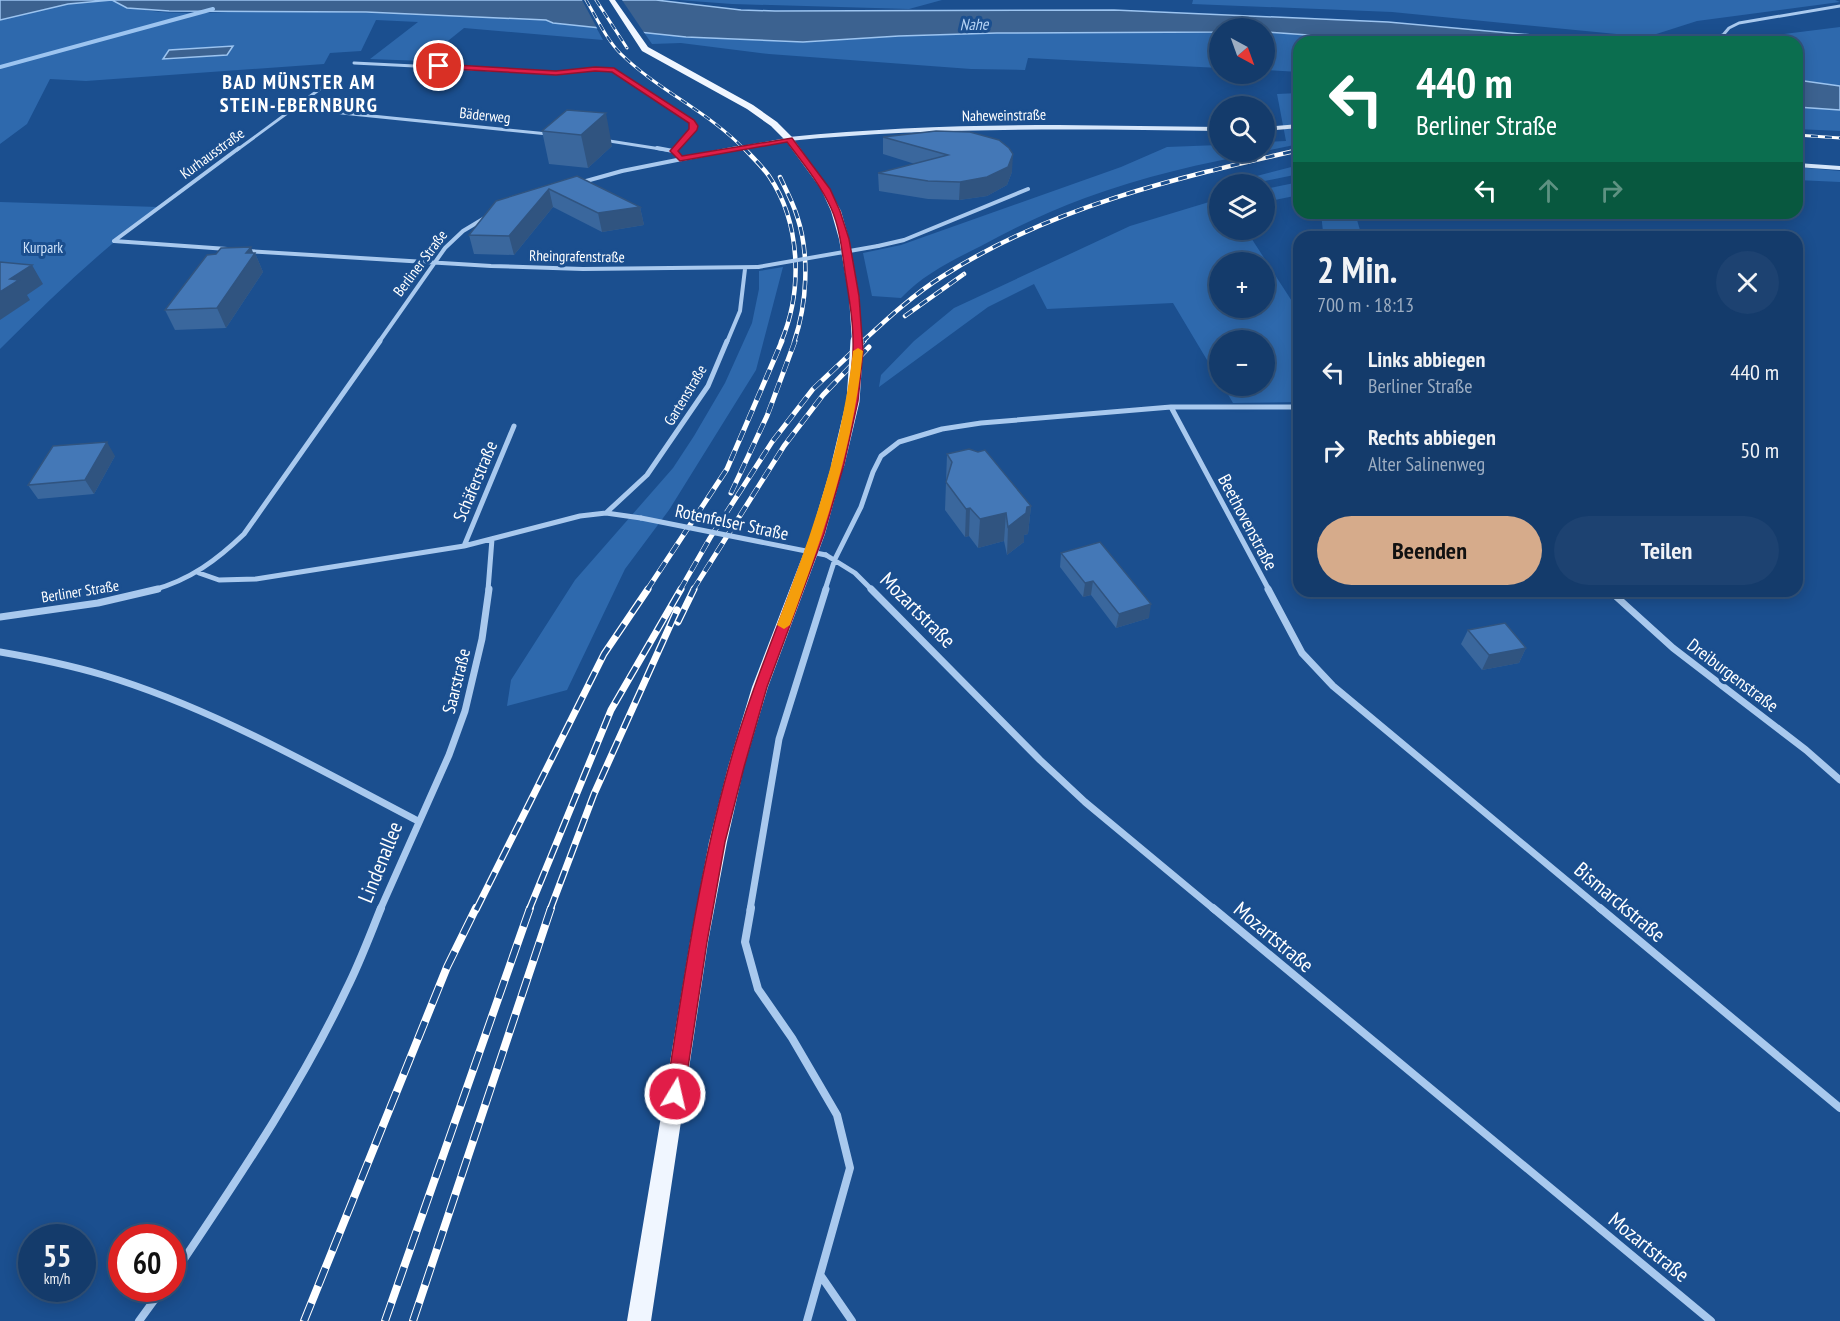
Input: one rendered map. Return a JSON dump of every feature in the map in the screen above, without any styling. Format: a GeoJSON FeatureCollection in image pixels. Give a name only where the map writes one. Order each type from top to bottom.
{"type":"FeatureCollection","features":[{"type":"Feature","properties":{"kind":"main road"},"geometry":{"type":"LineString","coordinates":[[612,0],[636,39],[645,49],[750,106],[774,124],[789,139],[825,189],[836,211],[844,239],[854,296],[858,351],[853,401],[838,464],[818,534],[760,687],[736,767],[718,842],[699,942],[639,1321]]}},
{"type":"Feature","properties":{"kind":"main road"},"geometry":{"type":"LineString","coordinates":[[1275,128],[1293,127]]}},
{"type":"Feature","properties":{"kind":"main road","name":"Naheweinstraße"},"geometry":{"type":"LineString","coordinates":[[789,139],[948,129],[1209,129]]}},
{"type":"Feature","properties":{"kind":"main road"},"geometry":{"type":"LineString","coordinates":[[1803,165],[1840,168]]}},
{"type":"Feature","properties":{"kind":"street"},"geometry":{"type":"LineString","coordinates":[[1719,36],[1739,23],[1840,6]]}},
{"type":"Feature","properties":{"kind":"street"},"geometry":{"type":"LineString","coordinates":[[354,63],[556,73],[595,69],[614,70],[692,122],[693,130],[674,151]]}},
{"type":"Feature","properties":{"kind":"street","name":"Kurhausstraße"},"geometry":{"type":"LineString","coordinates":[[229,250],[114,241],[324,86]]}},
{"type":"Feature","properties":{"kind":"street","name":"Bäderweg"},"geometry":{"type":"LineString","coordinates":[[293,108],[551,134]]}},
{"type":"Feature","properties":{"kind":"street"},"geometry":{"type":"LineString","coordinates":[[577,183],[680,158],[789,139]]}},
{"type":"Feature","properties":{"kind":"street"},"geometry":{"type":"LineString","coordinates":[[597,140],[674,151],[680,158]]}},
{"type":"Feature","properties":{"kind":"street","name":"Rheingrafenstraße"},"geometry":{"type":"LineString","coordinates":[[240,250],[433,264],[583,269],[745,269],[904,240],[928,228],[1028,189]]}},
{"type":"Feature","properties":{"kind":"street","name":"Berliner Straße"},"geometry":{"type":"LineString","coordinates":[[0,617],[158,590],[199,573],[232,550],[433,264],[453,239],[475,223],[496,212]]}},
{"type":"Feature","properties":{"kind":"street","name":"Gartenstraße"},"geometry":{"type":"LineString","coordinates":[[606,513],[647,475],[708,386],[740,311],[745,269]]}},
{"type":"Feature","properties":{"kind":"street"},"geometry":{"type":"LineString","coordinates":[[807,1321],[850,1168],[837,1115],[792,1038],[758,989],[745,942],[779,740],[835,559],[861,507],[881,456],[899,442],[942,429],[981,423],[1171,407],[1293,407]]}},
{"type":"Feature","properties":{"kind":"street","name":"Beethovenstraße"},"geometry":{"type":"LineString","coordinates":[[1171,407],[1302,653],[1333,686],[1378,724]]}},
{"type":"Feature","properties":{"kind":"street","name":"Schäferstraße"},"geometry":{"type":"LineString","coordinates":[[464,546],[514,426]]}},
{"type":"Feature","properties":{"kind":"street","name":"Rotenfelser Straße"},"geometry":{"type":"LineString","coordinates":[[199,573],[219,580],[256,579],[464,546],[580,516],[606,513],[826,555],[835,559]]}},
{"type":"Feature","properties":{"kind":"street","name":"Saarstraße"},"geometry":{"type":"LineString","coordinates":[[418,821],[449,755],[465,711],[482,639],[492,539]]}},
{"type":"Feature","properties":{"kind":"street","name":"Mozartstraße"},"geometry":{"type":"LineString","coordinates":[[835,559],[855,573],[890,607],[1031,751],[1085,802],[1711,1321]]}},
{"type":"Feature","properties":{"kind":"street","name":"Dreiburgenstraße"},"geometry":{"type":"LineString","coordinates":[[1617,597],[1672,648],[1806,750],[1840,780]]}},
{"type":"Feature","properties":{"kind":"street","name":"Lindenallee"},"geometry":{"type":"LineString","coordinates":[[0,652],[69,666],[136,686],[265,742],[418,821],[347,989],[299,1077],[236,1181],[186,1255]]}},
{"type":"Feature","properties":{"kind":"street","name":"Bismarckstraße"},"geometry":{"type":"LineString","coordinates":[[1378,724],[1840,1108]]}},
{"type":"Feature","properties":{"kind":"street"},"geometry":{"type":"LineString","coordinates":[[821,1276],[852,1321]]}},
{"type":"Feature","properties":{"kind":"street"},"geometry":{"type":"LineString","coordinates":[[139,1321],[153,1302]]}},
{"type":"Feature","properties":{"kind":"green space"},"geometry":{"type":"Polygon","coordinates":[[[112,0],[148,10],[190,13],[339,12],[546,20],[553,23],[596,27],[603,40],[464,28],[423,61],[370,59],[418,22],[376,20],[361,51],[330,53],[324,64],[86,81],[50,79],[27,124],[0,144],[0,20],[68,4],[112,0]]]}},
{"type":"Feature","properties":{"kind":"green space"},"geometry":{"type":"Polygon","coordinates":[[[678,0],[942,0],[909,9],[732,4],[678,0]]]}},
{"type":"Feature","properties":{"kind":"green space"},"geometry":{"type":"Polygon","coordinates":[[[1193,0],[1835,0],[1840,2],[1697,21],[1650,36],[1392,12],[1192,4],[1193,0]]]}},
{"type":"Feature","properties":{"kind":"green space"},"geometry":{"type":"Polygon","coordinates":[[[1840,27],[1840,86],[1803,81],[1803,36],[1767,36],[1840,27]]]}},
{"type":"Feature","properties":{"kind":"green space"},"geometry":{"type":"Polygon","coordinates":[[[643,31],[686,37],[803,42],[997,33],[1209,32],[1209,67],[1028,58],[1025,70],[971,69],[769,54],[681,43],[652,44],[643,31]]]}},
{"type":"Feature","properties":{"kind":"green space"},"geometry":{"type":"Polygon","coordinates":[[[1275,33],[1327,36],[1293,36],[1293,72],[1275,71],[1275,33]]]}},
{"type":"Feature","properties":{"kind":"green space"},"geometry":{"type":"Polygon","coordinates":[[[1293,93],[1293,145],[1275,149],[1275,142],[1286,141],[1277,94],[1293,93]]]}},
{"type":"Feature","properties":{"kind":"green space"},"geometry":{"type":"Polygon","coordinates":[[[1803,107],[1840,110],[1840,131],[1803,129],[1803,107]]]}},
{"type":"Feature","properties":{"kind":"green space"},"geometry":{"type":"Polygon","coordinates":[[[1209,145],[1209,162],[1213,162],[1128,184],[1058,208],[949,263],[919,282],[901,298],[872,296],[863,253],[901,245],[1121,167],[1167,147],[1209,145]]]}},
{"type":"Feature","properties":{"kind":"green space"},"geometry":{"type":"Polygon","coordinates":[[[1293,167],[1293,175],[1275,179],[1275,174],[1264,174],[1293,167]]]}},
{"type":"Feature","properties":{"kind":"green space"},"geometry":{"type":"Polygon","coordinates":[[[1803,168],[1840,171],[1840,182],[1803,180],[1803,168]]]}},
{"type":"Feature","properties":{"kind":"green space"},"geometry":{"type":"Polygon","coordinates":[[[1293,183],[1293,196],[1275,200],[1275,187],[1293,183]]]}},
{"type":"Feature","properties":{"kind":"green space","name":"Kurpark"},"geometry":{"type":"Polygon","coordinates":[[[0,202],[158,207],[77,275],[0,349],[0,202]]]}},
{"type":"Feature","properties":{"kind":"green space"},"geometry":{"type":"Polygon","coordinates":[[[1209,202],[1209,240],[1252,240],[1260,252],[1209,252],[1209,318],[1275,318],[1275,275],[1293,303],[1293,402],[1233,403],[1229,396],[1275,396],[1275,330],[1209,330],[1209,363],[1173,303],[1047,309],[1034,284],[988,307],[879,387],[881,375],[914,341],[954,308],[1130,226],[1209,202]]]}},
{"type":"Feature","properties":{"kind":"green space"},"geometry":{"type":"Polygon","coordinates":[[[1322,219],[1357,219],[1360,231],[1323,231],[1322,219]]]}},
{"type":"Feature","properties":{"kind":"green space"},"geometry":{"type":"Polygon","coordinates":[[[783,267],[756,370],[669,510],[625,569],[567,690],[507,706],[511,680],[575,580],[673,468],[725,383],[752,323],[759,289],[759,271],[783,267]]]}},
{"type":"Feature","properties":{"kind":"water"},"geometry":{"type":"Polygon","coordinates":[[[0,0],[112,0],[68,4],[0,20],[0,0]]]}},
{"type":"Feature","properties":{"kind":"water","name":"Nahe"},"geometry":{"type":"Polygon","coordinates":[[[112,0],[656,0],[741,10],[775,11],[1114,10],[1388,22],[1544,36],[1321,36],[1275,33],[1275,18],[1209,18],[1209,32],[997,33],[803,42],[686,37],[553,23],[546,20],[366,12],[169,11],[127,8],[112,0]]]}},
{"type":"Feature","properties":{"kind":"water"},"geometry":{"type":"Polygon","coordinates":[[[233,46],[227,55],[163,59],[169,50],[233,46]]]}},
{"type":"Feature","properties":{"kind":"water"},"geometry":{"type":"Polygon","coordinates":[[[1803,81],[1840,86],[1840,110],[1803,107],[1803,81]]]}},
{"type":"Feature","properties":{"kind":"pier"},"geometry":{"type":"Polygon","coordinates":[[[582,0],[622,0],[645,34],[598,30],[582,0]]]}},
{"type":"Feature","properties":{"kind":"building"},"geometry":{"type":"Polygon","coordinates":[[[567,110],[606,113],[581,135],[542,131],[567,110]]]}},
{"type":"Feature","properties":{"kind":"building"},"geometry":{"type":"Polygon","coordinates":[[[936,131],[970,132],[999,140],[1013,154],[1008,167],[987,177],[960,182],[928,181],[878,173],[948,155],[883,137],[936,131]]]}},
{"type":"Feature","properties":{"kind":"building"},"geometry":{"type":"Polygon","coordinates":[[[577,176],[640,207],[598,213],[549,189],[509,236],[469,235],[496,201],[577,176]]]}},
{"type":"Feature","properties":{"kind":"building"},"geometry":{"type":"Polygon","coordinates":[[[251,247],[246,253],[255,253],[217,308],[165,310],[207,255],[216,254],[221,248],[251,247]]]}},
{"type":"Feature","properties":{"kind":"building"},"geometry":{"type":"Polygon","coordinates":[[[0,262],[32,265],[10,279],[19,280],[0,292],[0,262]]]}},
{"type":"Feature","properties":{"kind":"building"},"geometry":{"type":"Polygon","coordinates":[[[107,442],[85,480],[28,485],[53,446],[107,442]]]}},
{"type":"Feature","properties":{"kind":"building"},"geometry":{"type":"Polygon","coordinates":[[[969,449],[978,452],[985,450],[1031,506],[1027,507],[1026,513],[1008,527],[1006,513],[980,519],[970,508],[966,509],[946,482],[952,462],[947,454],[969,449]]]}},
{"type":"Feature","properties":{"kind":"building"},"geometry":{"type":"Polygon","coordinates":[[[1100,542],[1151,604],[1119,614],[1093,581],[1085,583],[1061,553],[1100,542]]]}},
{"type":"Feature","properties":{"kind":"building"},"geometry":{"type":"Polygon","coordinates":[[[1505,623],[1526,648],[1489,655],[1468,630],[1505,623]]]}},
{"type":"Feature","properties":{"kind":"waterway"},"geometry":{"type":"LineString","coordinates":[[0,67],[213,9]]}},
{"type":"Feature","properties":{"kind":"railway"},"geometry":{"type":"LineString","coordinates":[[586,0],[606,35],[621,54],[651,79],[716,124],[745,150]]}},
{"type":"Feature","properties":{"kind":"railway"},"geometry":{"type":"LineString","coordinates":[[596,0],[627,48]]}},
{"type":"Feature","properties":{"kind":"railway"},"geometry":{"type":"LineString","coordinates":[[1803,135],[1840,138]]}},
{"type":"Feature","properties":{"kind":"railway"},"geometry":{"type":"LineString","coordinates":[[744,148],[766,172],[780,195],[793,236],[795,258],[793,301],[781,342]]}},
{"type":"Feature","properties":{"kind":"railway"},"geometry":{"type":"LineString","coordinates":[[862,342],[932,283],[984,252],[1027,231],[1071,213],[1161,184],[1293,151]]}},
{"type":"Feature","properties":{"kind":"railway"},"geometry":{"type":"LineString","coordinates":[[780,177],[795,211],[804,247],[804,296],[794,342]]}},
{"type":"Feature","properties":{"kind":"railway"},"geometry":{"type":"LineString","coordinates":[[905,316],[964,274]]}},
{"type":"Feature","properties":{"kind":"railway"},"geometry":{"type":"LineString","coordinates":[[647,590],[727,469],[782,341]]}},
{"type":"Feature","properties":{"kind":"railway"},"geometry":{"type":"LineString","coordinates":[[731,493],[767,416],[795,341]]}},
{"type":"Feature","properties":{"kind":"railway"},"geometry":{"type":"LineString","coordinates":[[680,590],[710,538],[772,442],[813,389],[864,341]]}},
{"type":"Feature","properties":{"kind":"railway"},"geometry":{"type":"LineString","coordinates":[[693,590],[784,446],[823,395],[869,347]]}},
{"type":"Feature","properties":{"kind":"railway"},"geometry":{"type":"LineString","coordinates":[[476,910],[604,654],[648,589]]}},
{"type":"Feature","properties":{"kind":"railway"},"geometry":{"type":"LineString","coordinates":[[529,910],[611,710],[681,589]]}},
{"type":"Feature","properties":{"kind":"railway"},"geometry":{"type":"LineString","coordinates":[[678,622],[694,589]]}},
{"type":"Feature","properties":{"kind":"railway"},"geometry":{"type":"LineString","coordinates":[[550,910],[594,794],[677,610]]}},
{"type":"Feature","properties":{"kind":"railway"},"geometry":{"type":"LineString","coordinates":[[304,1321],[447,967],[476,908]]}},
{"type":"Feature","properties":{"kind":"railway"},"geometry":{"type":"LineString","coordinates":[[385,1321],[530,908]]}},
{"type":"Feature","properties":{"kind":"railway"},"geometry":{"type":"LineString","coordinates":[[413,1321],[551,908]]}},
{"type":"Feature","properties":{"kind":"slow traffic"},"geometry":{"type":"LineString","coordinates":[[784,625],[818,534],[838,464],[853,401],[858,351]]}},
{"type":"Feature","properties":{"kind":"district","name":"BAD MÜNSTER AM STEIN-EBERNBURG"},"geometry":{"type":"Point","coordinates":[299,94]}},
{"type":"Feature","properties":{"kind":"route"},"geometry":{"type":"LineString","coordinates":[[439,66],[556,73],[595,69],[620,72],[692,122],[693,130],[674,151],[680,158],[789,139],[825,189],[836,211],[844,239],[854,296],[858,351],[853,401],[818,534],[760,687],[736,767],[718,842],[699,942],[675,1094]]}}]}
